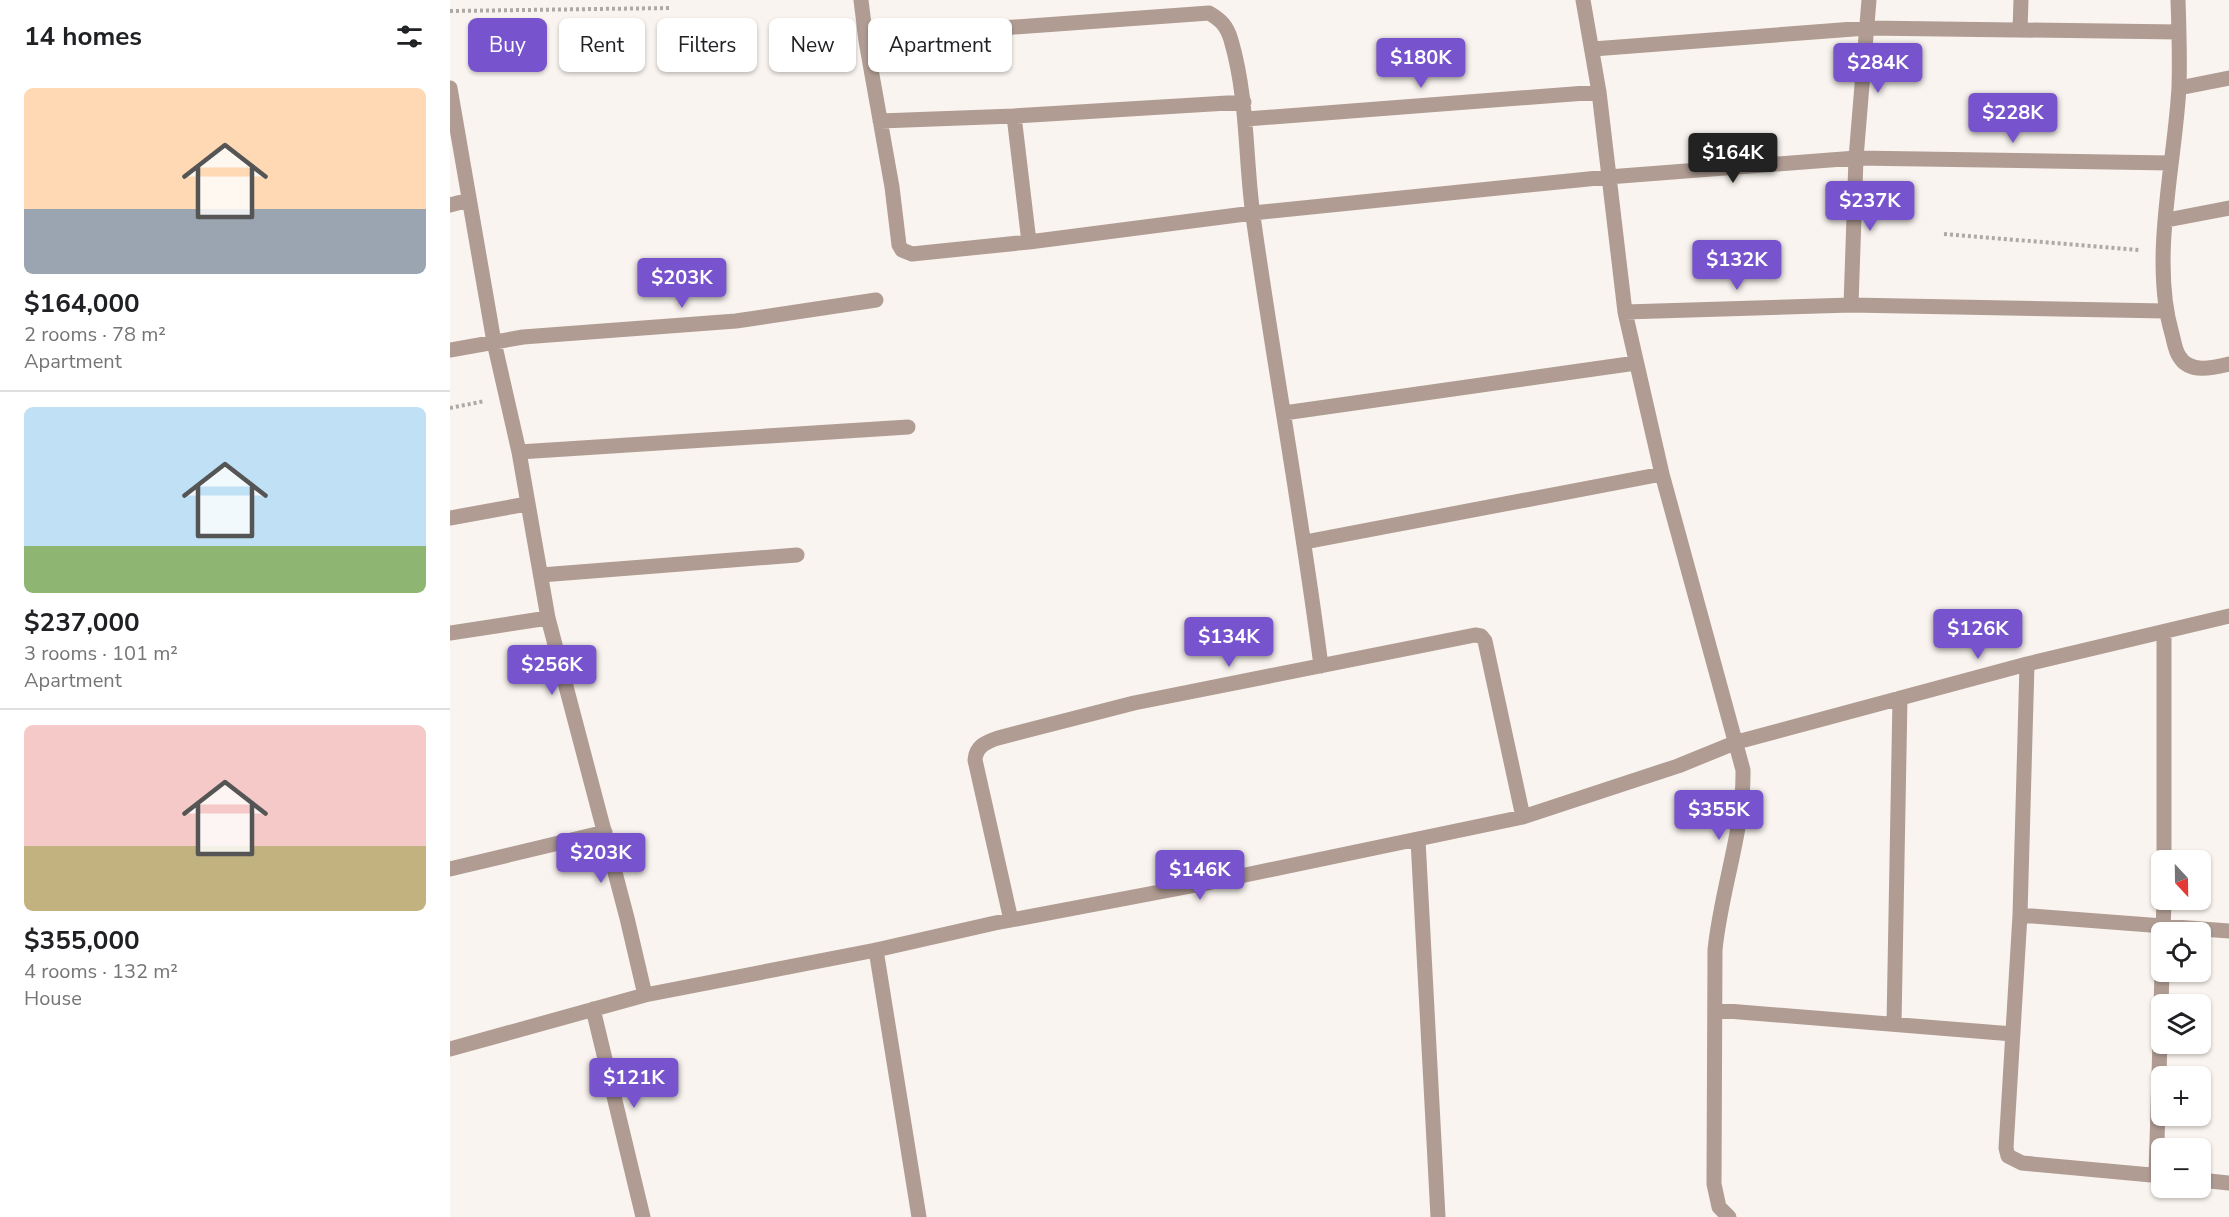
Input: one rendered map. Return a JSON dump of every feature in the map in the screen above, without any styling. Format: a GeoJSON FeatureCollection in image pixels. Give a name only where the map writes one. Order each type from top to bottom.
{"type":"FeatureCollection","features":[{"type":"Feature","properties":{"kind":"street"},"geometry":{"type":"LineString","coordinates":[[861,0],[892,187],[898,238],[902,250],[912,254],[1029,242],[1252,213],[1608,177],[1856,158],[2170,163]]}},
{"type":"Feature","properties":{"kind":"street"},"geometry":{"type":"LineString","coordinates":[[1583,0],[1599,92],[1625,312],[1662,474],[1743,770],[1743,796],[1718,917],[1715,950],[1714,1184],[1719,1207],[1729,1217]]}},
{"type":"Feature","properties":{"kind":"street"},"geometry":{"type":"LineString","coordinates":[[1851,305],[1856,158],[1869,0]]}},
{"type":"Feature","properties":{"kind":"street"},"geometry":{"type":"LineString","coordinates":[[2020,30],[2021,0]]}},
{"type":"Feature","properties":{"kind":"street"},"geometry":{"type":"LineString","coordinates":[[2178,0],[2179,88],[2170,163],[2164,252],[2165,311],[2179,356],[2187,364],[2199,369],[2229,364]]}},
{"type":"Feature","properties":{"kind":"street"},"geometry":{"type":"LineString","coordinates":[[866,41],[878,37],[1209,13],[1222,21],[1228,32],[1244,102],[1252,213],[1305,542],[1321,666]]}},
{"type":"Feature","properties":{"kind":"street"},"geometry":{"type":"LineString","coordinates":[[1593,49],[1867,28],[2179,32]]}},
{"type":"Feature","properties":{"kind":"street"},"geometry":{"type":"LineString","coordinates":[[2179,88],[2229,78]]}},
{"type":"Feature","properties":{"kind":"street"},"geometry":{"type":"LineString","coordinates":[[1246,119],[1599,92]]}},
{"type":"Feature","properties":{"kind":"street"},"geometry":{"type":"LineString","coordinates":[[451,97],[494,342],[519,452],[526,504],[548,618],[605,832],[645,995]]}},
{"type":"Feature","properties":{"kind":"street"},"geometry":{"type":"LineString","coordinates":[[880,121],[1014,116],[1244,102]]}},
{"type":"Feature","properties":{"kind":"street"},"geometry":{"type":"LineString","coordinates":[[1014,116],[1029,242]]}},
{"type":"Feature","properties":{"kind":"street"},"geometry":{"type":"LineString","coordinates":[[450,205],[469,200]]}},
{"type":"Feature","properties":{"kind":"street"},"geometry":{"type":"LineString","coordinates":[[2167,220],[2229,208]]}},
{"type":"Feature","properties":{"kind":"street"},"geometry":{"type":"LineString","coordinates":[[450,350],[524,337],[736,321],[876,300]]}},
{"type":"Feature","properties":{"kind":"street"},"geometry":{"type":"LineString","coordinates":[[1625,312],[1851,305],[2165,311]]}},
{"type":"Feature","properties":{"kind":"street"},"geometry":{"type":"LineString","coordinates":[[1284,413],[1636,363]]}},
{"type":"Feature","properties":{"kind":"street"},"geometry":{"type":"LineString","coordinates":[[519,452],[908,427]]}},
{"type":"Feature","properties":{"kind":"street"},"geometry":{"type":"LineString","coordinates":[[1305,542],[1662,474]]}},
{"type":"Feature","properties":{"kind":"street"},"geometry":{"type":"LineString","coordinates":[[450,518],[526,504]]}},
{"type":"Feature","properties":{"kind":"street"},"geometry":{"type":"LineString","coordinates":[[541,575],[797,555]]}},
{"type":"Feature","properties":{"kind":"street"},"geometry":{"type":"LineString","coordinates":[[450,1049],[645,995],[1523,817],[1678,766],[1737,742],[2027,664],[2229,616]]}},
{"type":"Feature","properties":{"kind":"street"},"geometry":{"type":"LineString","coordinates":[[450,633],[548,618]]}},
{"type":"Feature","properties":{"kind":"street"},"geometry":{"type":"LineString","coordinates":[[2164,632],[2164,850]]}},
{"type":"Feature","properties":{"kind":"street"},"geometry":{"type":"LineString","coordinates":[[1011,920],[975,760],[980,747],[998,738],[1134,704],[1475,635],[1481,636],[1485,641],[1523,817]]}},
{"type":"Feature","properties":{"kind":"street"},"geometry":{"type":"LineString","coordinates":[[2027,664],[2020,915],[2006,1148],[2008,1156],[2022,1163],[2151,1175]]}},
{"type":"Feature","properties":{"kind":"street"},"geometry":{"type":"LineString","coordinates":[[1894,1024],[1900,699]]}},
{"type":"Feature","properties":{"kind":"street"},"geometry":{"type":"LineString","coordinates":[[450,869],[605,832]]}},
{"type":"Feature","properties":{"kind":"street"},"geometry":{"type":"LineString","coordinates":[[1418,840],[1438,1217]]}},
{"type":"Feature","properties":{"kind":"street"},"geometry":{"type":"LineString","coordinates":[[2020,915],[2151,929]]}},
{"type":"Feature","properties":{"kind":"street"},"geometry":{"type":"LineString","coordinates":[[2211,931],[2229,931]]}},
{"type":"Feature","properties":{"kind":"street"},"geometry":{"type":"LineString","coordinates":[[876,950],[920,1217]]}},
{"type":"Feature","properties":{"kind":"street"},"geometry":{"type":"LineString","coordinates":[[2160,1138],[2162,982]]}},
{"type":"Feature","properties":{"kind":"street"},"geometry":{"type":"LineString","coordinates":[[593,1009],[643,1217]]}},
{"type":"Feature","properties":{"kind":"street"},"geometry":{"type":"LineString","coordinates":[[1715,1011],[2013,1034]]}},
{"type":"Feature","properties":{"kind":"street"},"geometry":{"type":"LineString","coordinates":[[2211,1181],[2229,1183]]}},
{"type":"Feature","properties":{"kind":"path"},"geometry":{"type":"LineString","coordinates":[[450,11],[670,8]]}},
{"type":"Feature","properties":{"kind":"path"},"geometry":{"type":"LineString","coordinates":[[1944,234],[2164,252]]}},
{"type":"Feature","properties":{"kind":"path"},"geometry":{"type":"LineString","coordinates":[[450,408],[506,396]]}}]}
